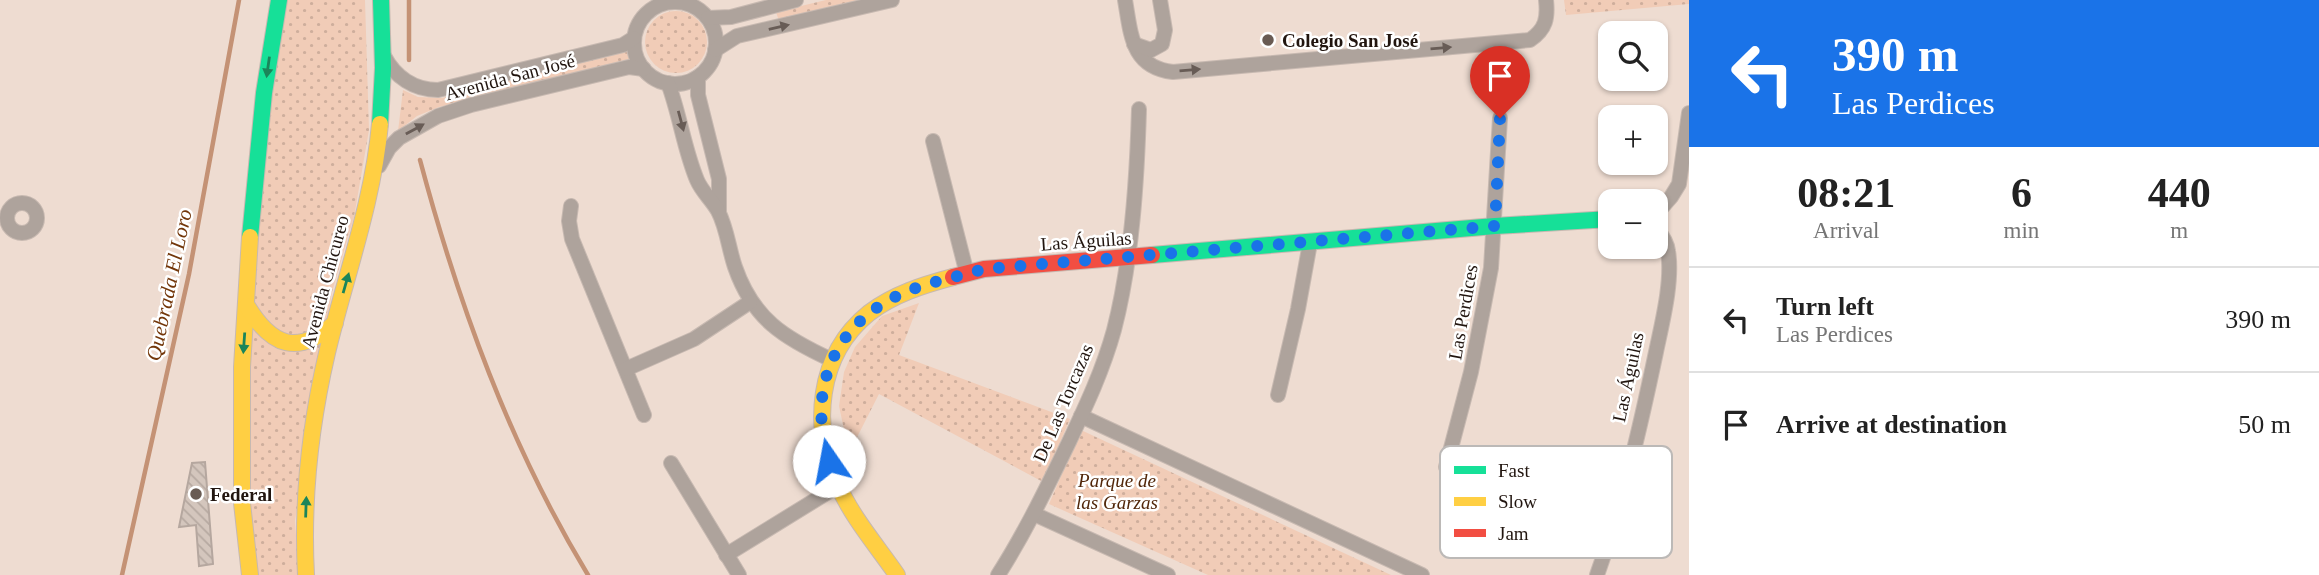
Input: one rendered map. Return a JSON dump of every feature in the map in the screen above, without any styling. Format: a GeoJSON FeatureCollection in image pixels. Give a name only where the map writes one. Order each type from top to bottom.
{"type":"FeatureCollection","features":[{"type":"Feature","properties":{"kind":"main road"},"geometry":{"type":"LineString","coordinates":[[250,575],[242,503],[243,368],[257,151],[279,0]]}},
{"type":"Feature","properties":{"kind":"main road","name":"Avenida Chicureo"},"geometry":{"type":"LineString","coordinates":[[306,575],[306,509],[321,382],[372,180],[383,95],[381,0]]}},
{"type":"Feature","properties":{"kind":"main road","name":"Las Águilas"},"geometry":{"type":"LineString","coordinates":[[897,575],[838,486],[825,448],[821,418],[823,393],[832,360],[844,339],[854,326],[879,306],[912,289],[984,269],[1598,220]]}},
{"type":"Feature","properties":{"kind":"main road"},"geometry":{"type":"LineString","coordinates":[[247,306],[265,331],[285,344],[309,343],[335,323]]}},
{"type":"Feature","properties":{"kind":"street"},"geometry":{"type":"LineString","coordinates":[[708,18],[731,17],[796,0]]}},
{"type":"Feature","properties":{"kind":"street"},"geometry":{"type":"LineString","coordinates":[[715,50],[737,36],[892,0]]}},
{"type":"Feature","properties":{"kind":"street"},"geometry":{"type":"LineString","coordinates":[[1125,0],[1134,44],[1149,65],[1173,72],[1530,40],[1539,34],[1548,15],[1546,0]]}},
{"type":"Feature","properties":{"kind":"street"},"geometry":{"type":"LineString","coordinates":[[1134,44],[1151,50],[1162,44],[1165,36],[1160,0]]}},
{"type":"Feature","properties":{"kind":"street"},"geometry":{"type":"LineString","coordinates":[[691,2],[708,18],[715,33],[715,50],[709,65],[698,77],[680,83],[668,83],[657,80],[644,69],[637,58],[634,38],[642,17],[656,3],[691,2]]}},
{"type":"Feature","properties":{"kind":"street","name":"Avenida San José"},"geometry":{"type":"LineString","coordinates":[[384,55],[405,82],[438,90],[623,45],[634,38]]}},
{"type":"Feature","properties":{"kind":"street","name":"Avenida San José"},"geometry":{"type":"LineString","coordinates":[[372,180],[394,143],[438,116],[471,105],[629,67],[644,69]]}},
{"type":"Feature","properties":{"kind":"street"},"geometry":{"type":"LineString","coordinates":[[698,77],[698,95],[719,179],[719,212],[735,267],[750,302],[787,337],[832,360]]}},
{"type":"Feature","properties":{"kind":"street"},"geometry":{"type":"LineString","coordinates":[[668,83],[693,170],[699,184],[719,212]]}},
{"type":"Feature","properties":{"kind":"street","name":"De Las Torcazas"},"geometry":{"type":"LineString","coordinates":[[998,575],[1034,514],[1101,374],[1114,328],[1126,258],[1138,157],[1139,108]]}},
{"type":"Feature","properties":{"kind":"street"},"geometry":{"type":"LineString","coordinates":[[1668,200],[1679,184],[1689,113]]}},
{"type":"Feature","properties":{"kind":"street","name":"Las Perdices"},"geometry":{"type":"LineString","coordinates":[[1453,446],[1476,349],[1491,268],[1500,118]]}},
{"type":"Feature","properties":{"kind":"street"},"geometry":{"type":"LineString","coordinates":[[933,141],[967,274]]}},
{"type":"Feature","properties":{"kind":"street"},"geometry":{"type":"LineString","coordinates":[[570,206],[572,239],[644,415]]}},
{"type":"Feature","properties":{"kind":"street"},"geometry":{"type":"LineString","coordinates":[[1278,396],[1310,243]]}},
{"type":"Feature","properties":{"kind":"street","name":"Las Águilas"},"geometry":{"type":"LineString","coordinates":[[1635,446],[1665,304],[1668,259]]}},
{"type":"Feature","properties":{"kind":"street"},"geometry":{"type":"LineString","coordinates":[[626,369],[694,339],[750,302]]}},
{"type":"Feature","properties":{"kind":"street"},"geometry":{"type":"LineString","coordinates":[[1081,416],[1422,575]]}},
{"type":"Feature","properties":{"kind":"street"},"geometry":{"type":"LineString","coordinates":[[671,463],[739,575]]}},
{"type":"Feature","properties":{"kind":"street"},"geometry":{"type":"LineString","coordinates":[[726,555],[838,486]]}},
{"type":"Feature","properties":{"kind":"street"},"geometry":{"type":"LineString","coordinates":[[1034,514],[1168,575]]}},
{"type":"Feature","properties":{"kind":"street","name":"Las Águilas"},"geometry":{"type":"LineString","coordinates":[[1597,575],[1603,558]]}},
{"type":"Feature","properties":{"kind":"green space"},"geometry":{"type":"Polygon","coordinates":[[[288,0],[365,0],[369,130],[354,217],[332,292],[295,521],[299,575],[257,575],[249,485],[248,423],[252,332],[268,124],[288,0]]]}},
{"type":"Feature","properties":{"kind":"green space"},"geometry":{"type":"Polygon","coordinates":[[[826,0],[858,0],[779,21],[776,12],[826,0]]]}},
{"type":"Feature","properties":{"kind":"green space"},"geometry":{"type":"Polygon","coordinates":[[[1564,0],[1689,0],[1689,4],[1566,15],[1564,0]]]}},
{"type":"Feature","properties":{"kind":"green space"},"geometry":{"type":"Polygon","coordinates":[[[676,11],[688,13],[698,20],[705,30],[705,54],[698,64],[688,71],[676,73],[664,71],[654,64],[647,54],[645,42],[647,30],[654,20],[664,13],[676,11]]]}},
{"type":"Feature","properties":{"kind":"green space"},"geometry":{"type":"Polygon","coordinates":[[[627,51],[629,59],[439,107],[417,116],[398,131],[403,90],[418,97],[442,98],[627,51]]]}},
{"type":"Feature","properties":{"kind":"green space"},"geometry":{"type":"Polygon","coordinates":[[[919,303],[899,355],[1070,419],[1043,482],[879,394],[849,453],[839,406],[844,372],[855,347],[882,316],[919,303]]]}},
{"type":"Feature","properties":{"kind":"green space","name":"Parque de las Garzas"},"geometry":{"type":"Polygon","coordinates":[[[1081,430],[1391,575],[1208,575],[1049,504],[1081,430]]]}},
{"type":"Feature","properties":{"kind":"building","name":"Federal"},"geometry":{"type":"Polygon","coordinates":[[[205,462],[213,564],[199,566],[196,525],[179,527],[192,463],[205,462]]]}},
{"type":"Feature","properties":{"kind":"waterway","name":"Quebrada El Loro"},"geometry":{"type":"LineString","coordinates":[[122,575],[189,274],[239,0]]}},
{"type":"Feature","properties":{"kind":"waterway"},"geometry":{"type":"LineString","coordinates":[[409,0],[409,60]]}},
{"type":"Feature","properties":{"kind":"waterway"},"geometry":{"type":"LineString","coordinates":[[420,160],[452,268],[489,374],[534,476],[588,575]]}},
{"type":"Feature","properties":{"kind":"traffic: fast"},"geometry":{"type":"LineString","coordinates":[[250,237],[264,93],[279,0]]}},
{"type":"Feature","properties":{"kind":"traffic: fast"},"geometry":{"type":"LineString","coordinates":[[380,124],[383,68],[381,0]]}},
{"type":"Feature","properties":{"kind":"traffic: fast"},"geometry":{"type":"LineString","coordinates":[[1152,255],[1598,220]]}},
{"type":"Feature","properties":{"kind":"traffic: slow"},"geometry":{"type":"LineString","coordinates":[[306,575],[306,491],[316,408],[327,353],[365,211],[380,124]]}},
{"type":"Feature","properties":{"kind":"traffic: slow"},"geometry":{"type":"LineString","coordinates":[[250,237],[242,367],[242,503],[250,575]]}},
{"type":"Feature","properties":{"kind":"traffic: slow"},"geometry":{"type":"LineString","coordinates":[[897,575],[844,497],[829,463],[822,416],[824,393],[838,349],[869,313],[888,300],[953,277]]}},
{"type":"Feature","properties":{"kind":"traffic: slow"},"geometry":{"type":"LineString","coordinates":[[247,306],[266,331],[286,342],[309,340],[335,323]]}},
{"type":"Feature","properties":{"kind":"traffic: jam"},"geometry":{"type":"LineString","coordinates":[[953,277],[984,269],[1152,255]]}},
{"type":"Feature","properties":{"kind":"place","name":"Colegio San José"},"geometry":{"type":"Point","coordinates":[1268,40]}},
{"type":"Feature","properties":{"kind":"place","name":"Federal"},"geometry":{"type":"Point","coordinates":[196,494]}},
{"type":"Feature","properties":{"kind":"route"},"geometry":{"type":"LineString","coordinates":[[829,461],[821,418],[827,372],[837,348],[854,326],[891,299],[912,289],[984,269],[1495,226],[1500,118]]}}]}
